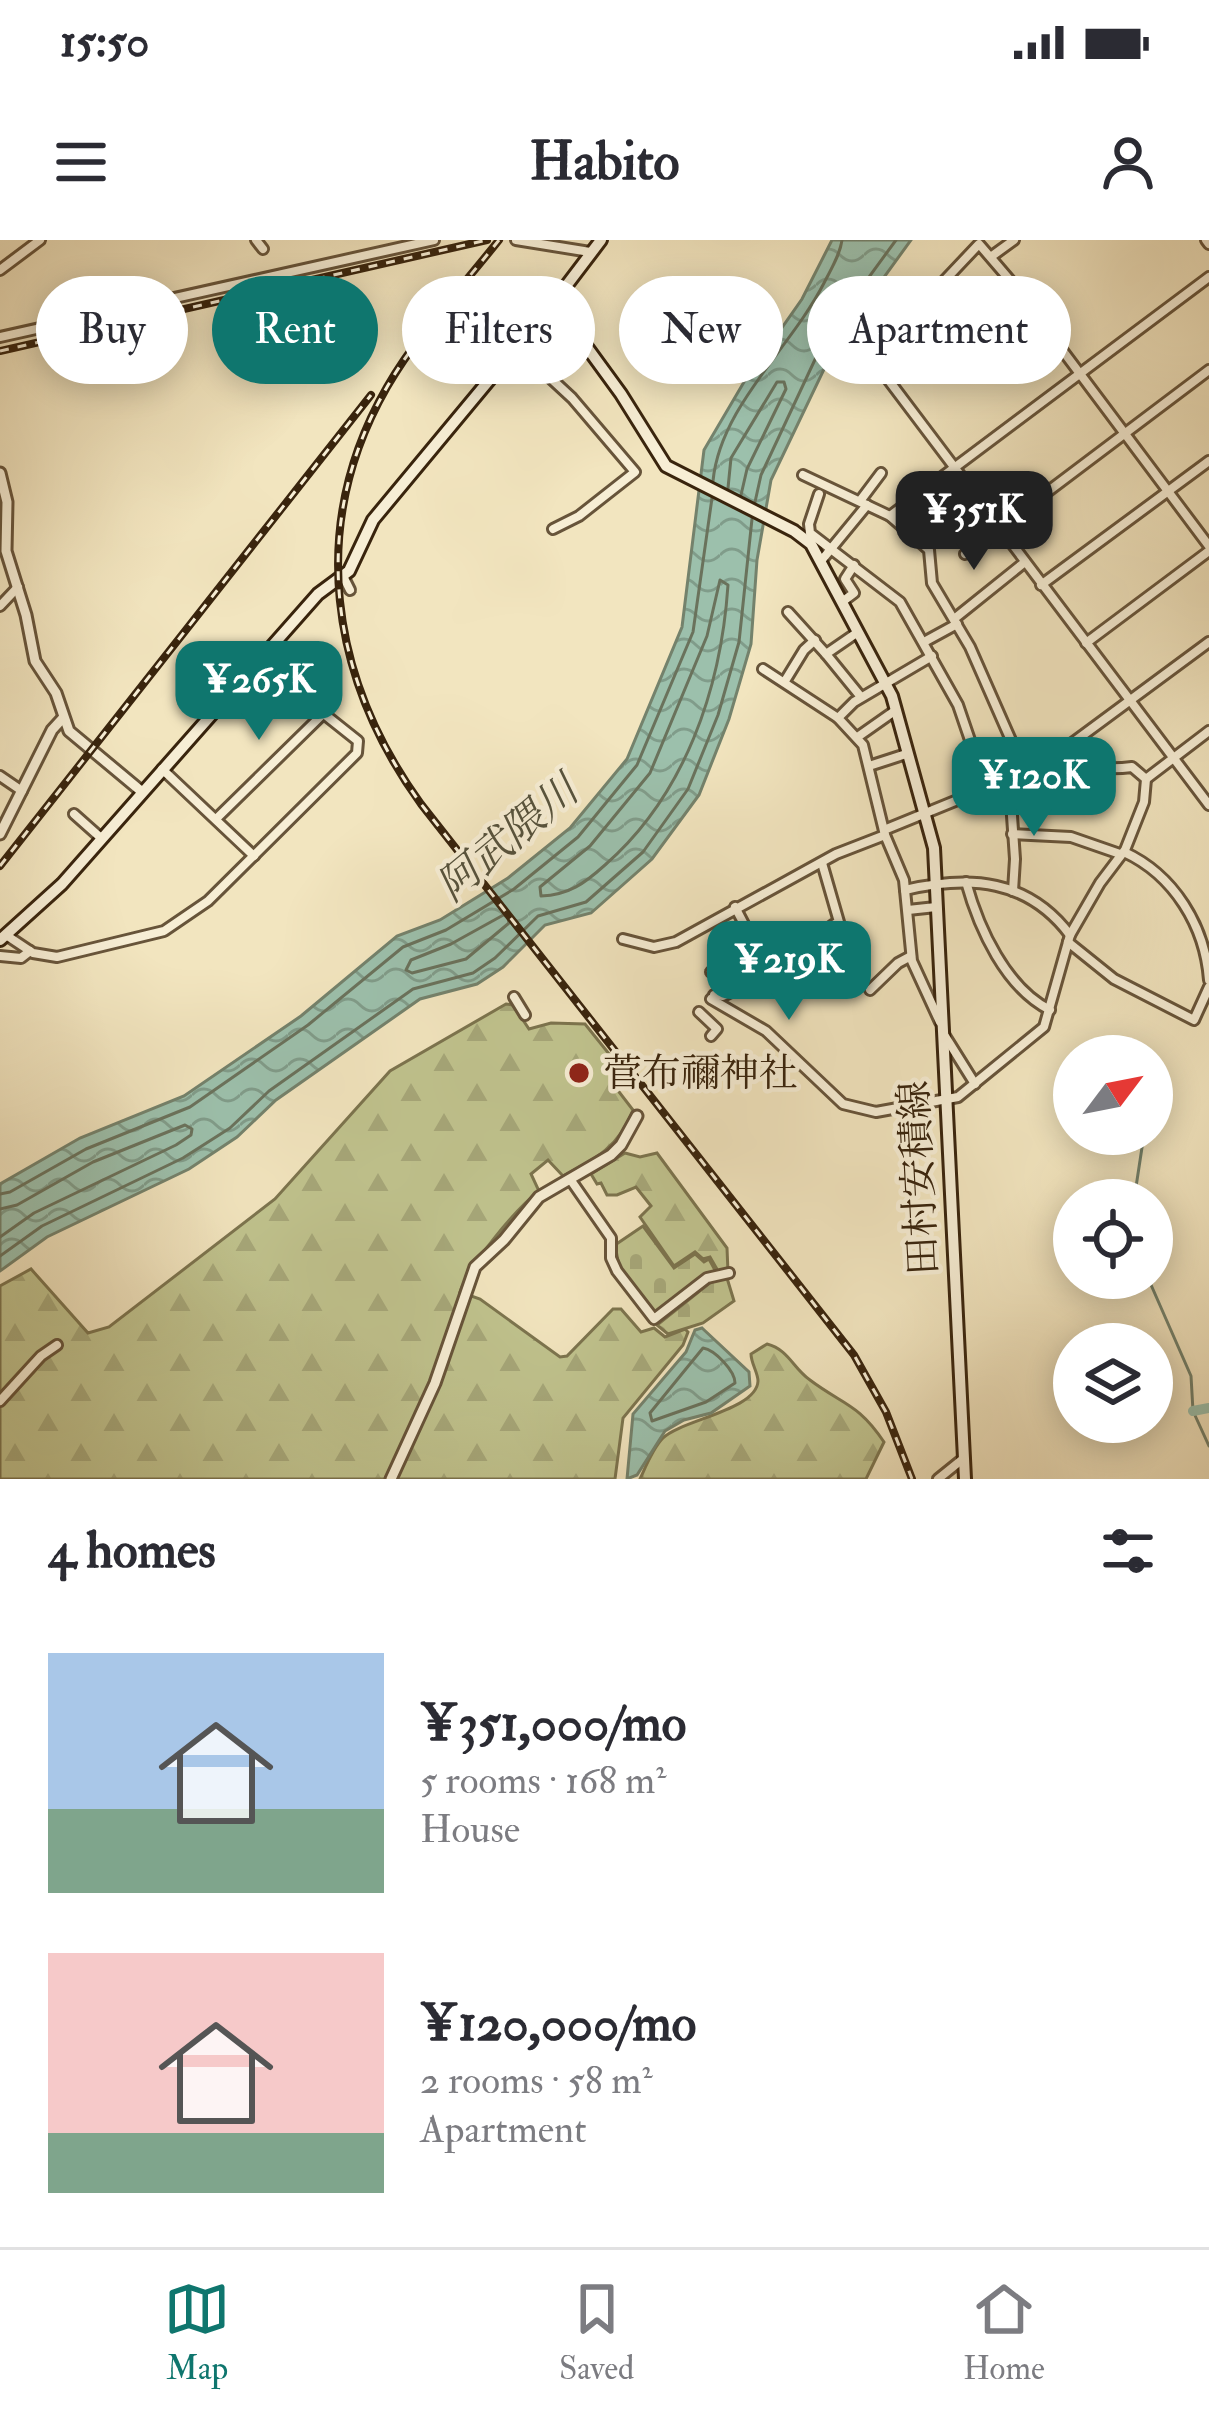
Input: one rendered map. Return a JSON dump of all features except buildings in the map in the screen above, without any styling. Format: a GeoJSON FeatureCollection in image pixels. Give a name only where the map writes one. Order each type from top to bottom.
{"type":"FeatureCollection","features":[{"type":"Feature","properties":{"kind":"main road"},"geometry":{"type":"LineString","coordinates":[[574,276],[601,240]]}},
{"type":"Feature","properties":{"kind":"main road","name":"田村安積線"},"geometry":{"type":"LineString","coordinates":[[595,358],[661,460],[694,483],[807,540],[886,683],[896,710],[934,848],[965,1479]]}},
{"type":"Feature","properties":{"kind":"main road"},"geometry":{"type":"LineString","coordinates":[[3,937],[62,884],[318,594],[344,575],[373,520],[486,384]]}},
{"type":"Feature","properties":{"kind":"street"},"geometry":{"type":"LineString","coordinates":[[0,270],[40,240]]}},
{"type":"Feature","properties":{"kind":"street"},"geometry":{"type":"LineString","coordinates":[[0,337],[434,240]]}},
{"type":"Feature","properties":{"kind":"street"},"geometry":{"type":"LineString","coordinates":[[516,240],[592,252]]}},
{"type":"Feature","properties":{"kind":"street"},"geometry":{"type":"LineString","coordinates":[[992,256],[1014,240]]}},
{"type":"Feature","properties":{"kind":"street"},"geometry":{"type":"LineString","coordinates":[[1086,644],[1209,549],[979,244],[928,298],[884,371],[888,382],[955,467],[1041,585],[1172,759],[1209,805]]}},
{"type":"Feature","properties":{"kind":"street"},"geometry":{"type":"LineString","coordinates":[[890,516],[1209,277]]}},
{"type":"Feature","properties":{"kind":"street"},"geometry":{"type":"LineString","coordinates":[[965,554],[1209,370]]}},
{"type":"Feature","properties":{"kind":"street"},"geometry":{"type":"LineString","coordinates":[[553,529],[580,516],[635,472],[557,384]]}},
{"type":"Feature","properties":{"kind":"street"},"geometry":{"type":"LineString","coordinates":[[1041,585],[1209,461]]}},
{"type":"Feature","properties":{"kind":"street"},"geometry":{"type":"LineString","coordinates":[[0,473],[7,502],[6,551],[32,653],[56,693],[69,730],[141,791]]}},
{"type":"Feature","properties":{"kind":"street"},"geometry":{"type":"LineString","coordinates":[[821,561],[881,473]]}},
{"type":"Feature","properties":{"kind":"street"},"geometry":{"type":"LineString","coordinates":[[803,476],[890,516],[927,546],[932,583],[1022,763],[1010,787],[1015,859],[1012,890]]}},
{"type":"Feature","properties":{"kind":"street"},"geometry":{"type":"LineString","coordinates":[[819,494],[808,526],[812,536],[893,594],[961,711],[988,790]]}},
{"type":"Feature","properties":{"kind":"street"},"geometry":{"type":"LineString","coordinates":[[924,642],[1025,562]]}},
{"type":"Feature","properties":{"kind":"street"},"geometry":{"type":"LineString","coordinates":[[842,602],[854,592],[845,579],[854,565]]}},
{"type":"Feature","properties":{"kind":"street"},"geometry":{"type":"LineString","coordinates":[[344,575],[350,590]]}},
{"type":"Feature","properties":{"kind":"street"},"geometry":{"type":"LineString","coordinates":[[0,606],[18,587]]}},
{"type":"Feature","properties":{"kind":"street"},"geometry":{"type":"LineString","coordinates":[[788,612],[861,698]]}},
{"type":"Feature","properties":{"kind":"street"},"geometry":{"type":"LineString","coordinates":[[826,654],[858,632]]}},
{"type":"Feature","properties":{"kind":"street"},"geometry":{"type":"LineString","coordinates":[[785,682],[815,640]]}},
{"type":"Feature","properties":{"kind":"street"},"geometry":{"type":"LineString","coordinates":[[1048,761],[1209,642]]}},
{"type":"Feature","properties":{"kind":"street"},"geometry":{"type":"LineString","coordinates":[[838,718],[861,698],[932,656]]}},
{"type":"Feature","properties":{"kind":"street"},"geometry":{"type":"LineString","coordinates":[[3,937],[30,951],[66,957],[156,934],[208,901],[358,751],[358,741],[260,663]]}},
{"type":"Feature","properties":{"kind":"street"},"geometry":{"type":"LineString","coordinates":[[763,669],[859,736],[905,890],[911,956],[921,987],[975,1084]]}},
{"type":"Feature","properties":{"kind":"street"},"geometry":{"type":"LineString","coordinates":[[859,736],[896,710]]}},
{"type":"Feature","properties":{"kind":"street"},"geometry":{"type":"LineString","coordinates":[[216,819],[323,714]]}},
{"type":"Feature","properties":{"kind":"street"},"geometry":{"type":"LineString","coordinates":[[0,834],[52,730],[63,718]]}},
{"type":"Feature","properties":{"kind":"street"},"geometry":{"type":"LineString","coordinates":[[822,863],[839,922],[829,926],[822,937],[752,964],[754,978],[748,985],[712,997],[766,1031],[843,1104],[876,1112],[962,1096],[1036,1037],[1050,1010],[1069,939],[1122,853],[1144,802],[1147,778],[1209,731]]}},
{"type":"Feature","properties":{"kind":"street"},"geometry":{"type":"LineString","coordinates":[[869,766],[906,754]]}},
{"type":"Feature","properties":{"kind":"street"},"geometry":{"type":"LineString","coordinates":[[1022,763],[1048,761],[1113,770],[1132,767],[1147,778]]}},
{"type":"Feature","properties":{"kind":"street"},"geometry":{"type":"LineString","coordinates":[[162,769],[254,856]]}},
{"type":"Feature","properties":{"kind":"street"},"geometry":{"type":"LineString","coordinates":[[0,776],[22,791]]}},
{"type":"Feature","properties":{"kind":"street"},"geometry":{"type":"LineString","coordinates":[[623,939],[654,947],[670,944],[924,813],[1010,787]]}},
{"type":"Feature","properties":{"kind":"street"},"geometry":{"type":"LineString","coordinates":[[74,814],[101,838]]}},
{"type":"Feature","properties":{"kind":"street"},"geometry":{"type":"LineString","coordinates":[[905,890],[966,882],[1012,890],[1048,909],[1069,939],[1114,979],[1194,1020],[1209,984],[1199,929],[1184,904],[1145,863],[1071,837],[1012,834]]}},
{"type":"Feature","properties":{"kind":"street"},"geometry":{"type":"LineString","coordinates":[[966,882],[984,930],[1010,978],[1050,1010]]}},
{"type":"Feature","properties":{"kind":"street"},"geometry":{"type":"LineString","coordinates":[[735,907],[746,928]]}},
{"type":"Feature","properties":{"kind":"street"},"geometry":{"type":"LineString","coordinates":[[908,910],[935,907]]}},
{"type":"Feature","properties":{"kind":"street"},"geometry":{"type":"LineString","coordinates":[[0,956],[18,959],[30,951]]}},
{"type":"Feature","properties":{"kind":"street"},"geometry":{"type":"LineString","coordinates":[[870,990],[911,956]]}},
{"type":"Feature","properties":{"kind":"street"},"geometry":{"type":"LineString","coordinates":[[711,972],[741,960]]}},
{"type":"Feature","properties":{"kind":"street"},"geometry":{"type":"LineString","coordinates":[[514,997],[525,1015]]}},
{"type":"Feature","properties":{"kind":"street"},"geometry":{"type":"LineString","coordinates":[[699,1012],[717,1029],[711,1036]]}},
{"type":"Feature","properties":{"kind":"street"},"geometry":{"type":"LineString","coordinates":[[391,1479],[435,1383],[475,1268],[532,1203],[611,1155],[637,1115]]}},
{"type":"Feature","properties":{"kind":"street"},"geometry":{"type":"LineString","coordinates":[[569,1179],[611,1238],[617,1271],[654,1319],[706,1278],[729,1274]]}},
{"type":"Feature","properties":{"kind":"street"},"geometry":{"type":"LineString","coordinates":[[0,1401],[57,1345]]}},
{"type":"Feature","properties":{"kind":"street"},"geometry":{"type":"LineString","coordinates":[[938,1479],[964,1458]]}},
{"type":"Feature","properties":{"kind":"green space"},"geometry":{"type":"Polygon","coordinates":[[[506,1004],[513,1005],[529,1029],[551,1023],[585,1024],[618,1065],[616,1088],[633,1110],[621,1134],[596,1157],[563,1176],[548,1160],[531,1174],[539,1191],[494,1238],[460,1292],[480,1299],[560,1357],[567,1356],[613,1309],[621,1309],[641,1332],[654,1328],[665,1337],[688,1332],[683,1345],[623,1418],[615,1479],[0,1479],[0,1286],[31,1269],[88,1333],[109,1327],[275,1199],[390,1071],[506,1004]]]}},
{"type":"Feature","properties":{"kind":"green space"},"geometry":{"type":"Polygon","coordinates":[[[625,1153],[640,1157],[657,1153],[727,1248],[728,1272],[718,1271],[710,1257],[703,1259],[695,1252],[674,1266],[640,1217],[651,1206],[636,1187],[607,1195],[601,1183],[597,1184],[591,1174],[625,1153]]]}},
{"type":"Feature","properties":{"kind":"green space"},"geometry":{"type":"Polygon","coordinates":[[[643,1226],[674,1268],[695,1254],[704,1262],[709,1259],[716,1272],[657,1317],[619,1266],[615,1245],[643,1226]]]}},
{"type":"Feature","properties":{"kind":"green space"},"geometry":{"type":"Polygon","coordinates":[[[716,1278],[727,1278],[734,1301],[703,1323],[668,1334],[657,1325],[716,1278]]]}},
{"type":"Feature","properties":{"kind":"green space"},"geometry":{"type":"Polygon","coordinates":[[[767,1344],[875,1429],[884,1442],[866,1479],[640,1479],[663,1438],[732,1407],[754,1391],[758,1381],[751,1354],[767,1344]]]}},
{"type":"Feature","properties":{"kind":"water"},"geometry":{"type":"Polygon","coordinates":[[[832,240],[911,240],[885,276],[814,276],[832,240]]]}},
{"type":"Feature","properties":{"kind":"water"},"geometry":{"type":"Polygon","coordinates":[[[807,289],[807,384],[817,384],[771,480],[757,560],[751,644],[729,719],[699,795],[652,859],[591,913],[545,925],[503,967],[477,984],[420,999],[276,1100],[237,1137],[189,1169],[47,1237],[0,1271],[0,1184],[80,1138],[184,1096],[301,1016],[397,936],[440,920],[508,878],[570,828],[627,759],[682,627],[704,450],[743,384],[783,384],[783,326],[807,289]]]}},
{"type":"Feature","properties":{"kind":"water"},"geometry":{"type":"Polygon","coordinates":[[[702,1328],[749,1372],[750,1386],[711,1413],[665,1431],[637,1475],[627,1479],[633,1414],[686,1352],[695,1330],[702,1328]]]}},
{"type":"Feature","properties":{"kind":"waterway"},"geometry":{"type":"LineString","coordinates":[[1137,1179],[1141,1155]]}},
{"type":"Feature","properties":{"kind":"waterway"},"geometry":{"type":"LineString","coordinates":[[1157,1299],[1191,1376],[1193,1411],[1209,1446]]}},
{"type":"Feature","properties":{"kind":"waterway"},"geometry":{"type":"LineString","coordinates":[[1193,1411],[1209,1408]]}},
{"type":"Feature","properties":{"kind":"railway"},"geometry":{"type":"LineString","coordinates":[[0,351],[487,240]]}},
{"type":"Feature","properties":{"kind":"railway"},"geometry":{"type":"LineString","coordinates":[[499,240],[387,387],[362,440],[346,493],[339,547],[340,600],[349,653],[366,705],[390,756],[421,804],[854,1355],[886,1412],[912,1479]]}},
{"type":"Feature","properties":{"kind":"railway"},"geometry":{"type":"LineString","coordinates":[[0,866],[371,395]]}},
{"type":"Feature","properties":{"kind":"place","name":"菅布禰神社"},"geometry":{"type":"Point","coordinates":[579,1073]}},
{"type":"Feature","properties":{"kind":"water label","name":"阿武隈川"},"geometry":{"type":"Point","coordinates":[508,839]}}]}
